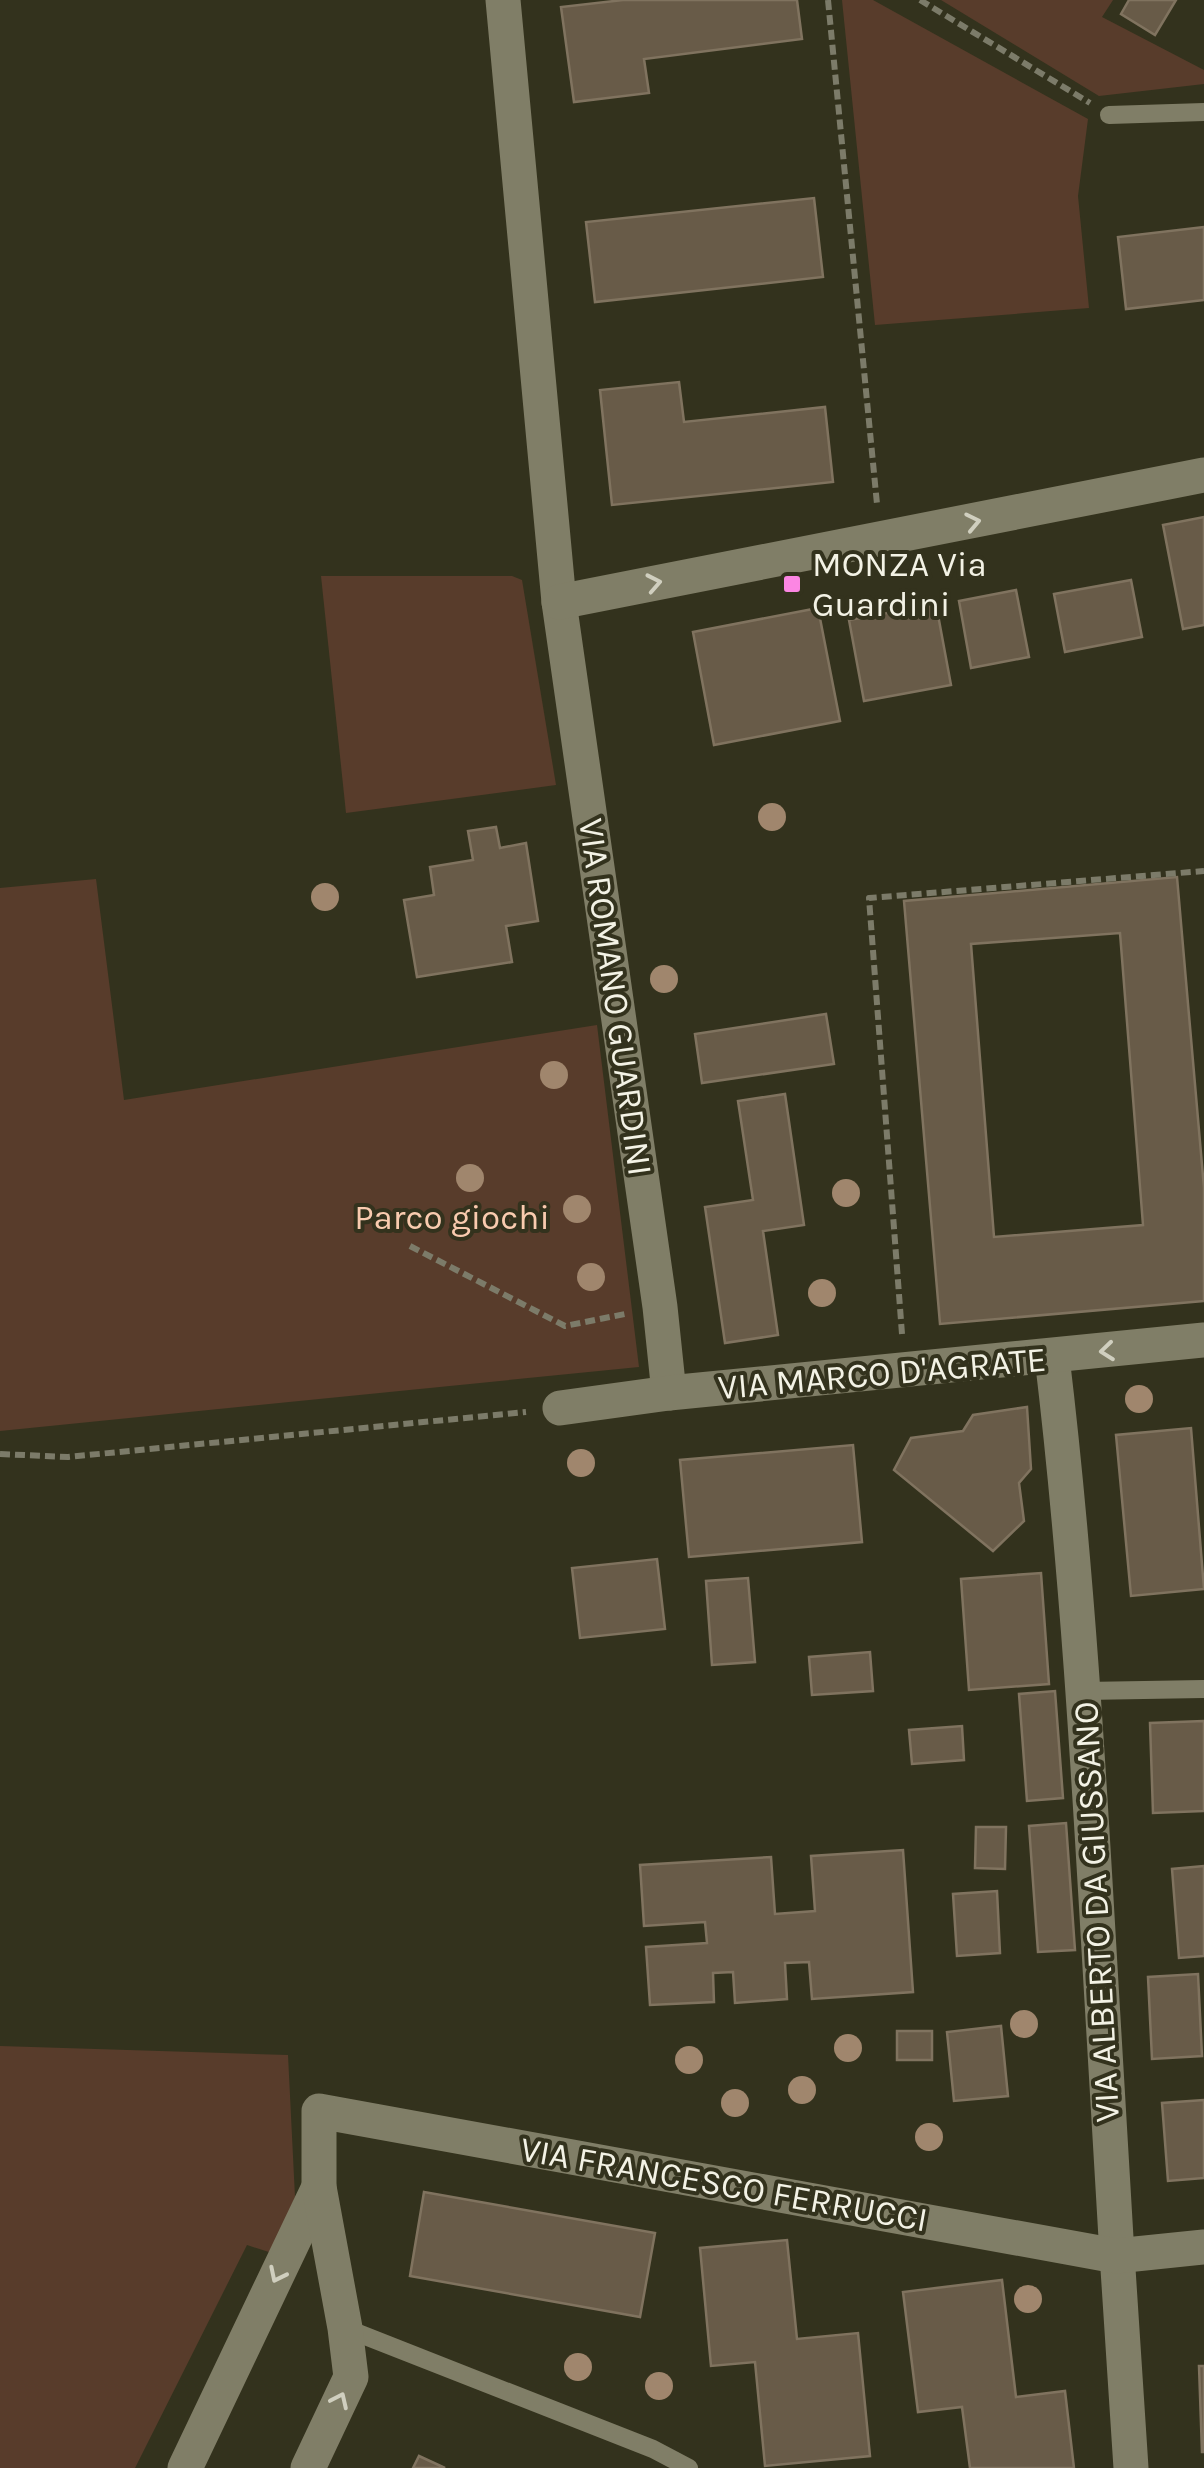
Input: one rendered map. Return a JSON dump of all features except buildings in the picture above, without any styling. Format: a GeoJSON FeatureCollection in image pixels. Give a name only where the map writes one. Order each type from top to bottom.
{"type":"FeatureCollection","features":[{"type":"Feature","properties":{"kind":"street","name":"VIA ROMANO GUARDINI"},"geometry":{"type":"LineString","coordinates":[[503,0],[559,602],[660,1306],[669,1393]]}},
{"type":"Feature","properties":{"kind":"street"},"geometry":{"type":"LineString","coordinates":[[559,602],[1204,475]]}},
{"type":"Feature","properties":{"kind":"street","name":"VIA MARCO D'AGRATE"},"geometry":{"type":"LineString","coordinates":[[560,1408],[669,1393],[1204,1340]]}},
{"type":"Feature","properties":{"kind":"street","name":"VIA ALBERTO DA GIUSSANO"},"geometry":{"type":"LineString","coordinates":[[1052,1357],[1084,1691],[1131,2468]]}},
{"type":"Feature","properties":{"kind":"street","name":"VIA FRANCESCO FERRUCCI"},"geometry":{"type":"LineString","coordinates":[[308,2468],[350,2378],[320,2187],[319,2111],[1116,2256],[1204,2247]]}},
{"type":"Feature","properties":{"kind":"street","name":"VIA FRANCESCO FERRUCCI"},"geometry":{"type":"LineString","coordinates":[[185,2468],[320,2187]]}},
{"type":"Feature","properties":{"kind":"lane"},"geometry":{"type":"LineString","coordinates":[[1109,115],[1204,112]]}},
{"type":"Feature","properties":{"kind":"lane"},"geometry":{"type":"LineString","coordinates":[[1084,1691],[1204,1690]]}},
{"type":"Feature","properties":{"kind":"lane"},"geometry":{"type":"LineString","coordinates":[[345,2328],[690,2468]]}},
{"type":"Feature","properties":{"kind":"path"},"geometry":{"type":"LineString","coordinates":[[828,0],[880,540]]}},
{"type":"Feature","properties":{"kind":"path"},"geometry":{"type":"LineString","coordinates":[[920,0],[1109,115]]}},
{"type":"Feature","properties":{"kind":"path"},"geometry":{"type":"LineString","coordinates":[[905,1370],[869,898],[1204,870]]}},
{"type":"Feature","properties":{"kind":"path"},"geometry":{"type":"LineString","coordinates":[[410,1246],[566,1326],[660,1306]]}},
{"type":"Feature","properties":{"kind":"path"},"geometry":{"type":"LineString","coordinates":[[0,1454],[68,1457],[560,1408]]}},
{"type":"Feature","properties":{"kind":"green space"},"geometry":{"type":"Polygon","coordinates":[[[842,0],[873,0],[1088,119],[1078,196],[1089,308],[875,325],[842,0]]]}},
{"type":"Feature","properties":{"kind":"green space"},"geometry":{"type":"Polygon","coordinates":[[[941,0],[1113,0],[1102,17],[1204,70],[1204,84],[1099,96],[941,0]]]}},
{"type":"Feature","properties":{"kind":"green space"},"geometry":{"type":"Polygon","coordinates":[[[321,576],[512,576],[522,580],[556,785],[346,813],[321,576]]]}},
{"type":"Feature","properties":{"kind":"green space","name":"Parco giochi"},"geometry":{"type":"Polygon","coordinates":[[[96,879],[124,1100],[597,1025],[639,1367],[0,1431],[0,888],[96,879]]]}},
{"type":"Feature","properties":{"kind":"green space"},"geometry":{"type":"Polygon","coordinates":[[[0,2046],[288,2055],[295,2197],[272,2253],[247,2245],[135,2468],[0,2468],[0,2046]]]}},
{"type":"Feature","properties":{"kind":"place","name":"MONZA Via Guardini"},"geometry":{"type":"Point","coordinates":[792,584]}}]}
